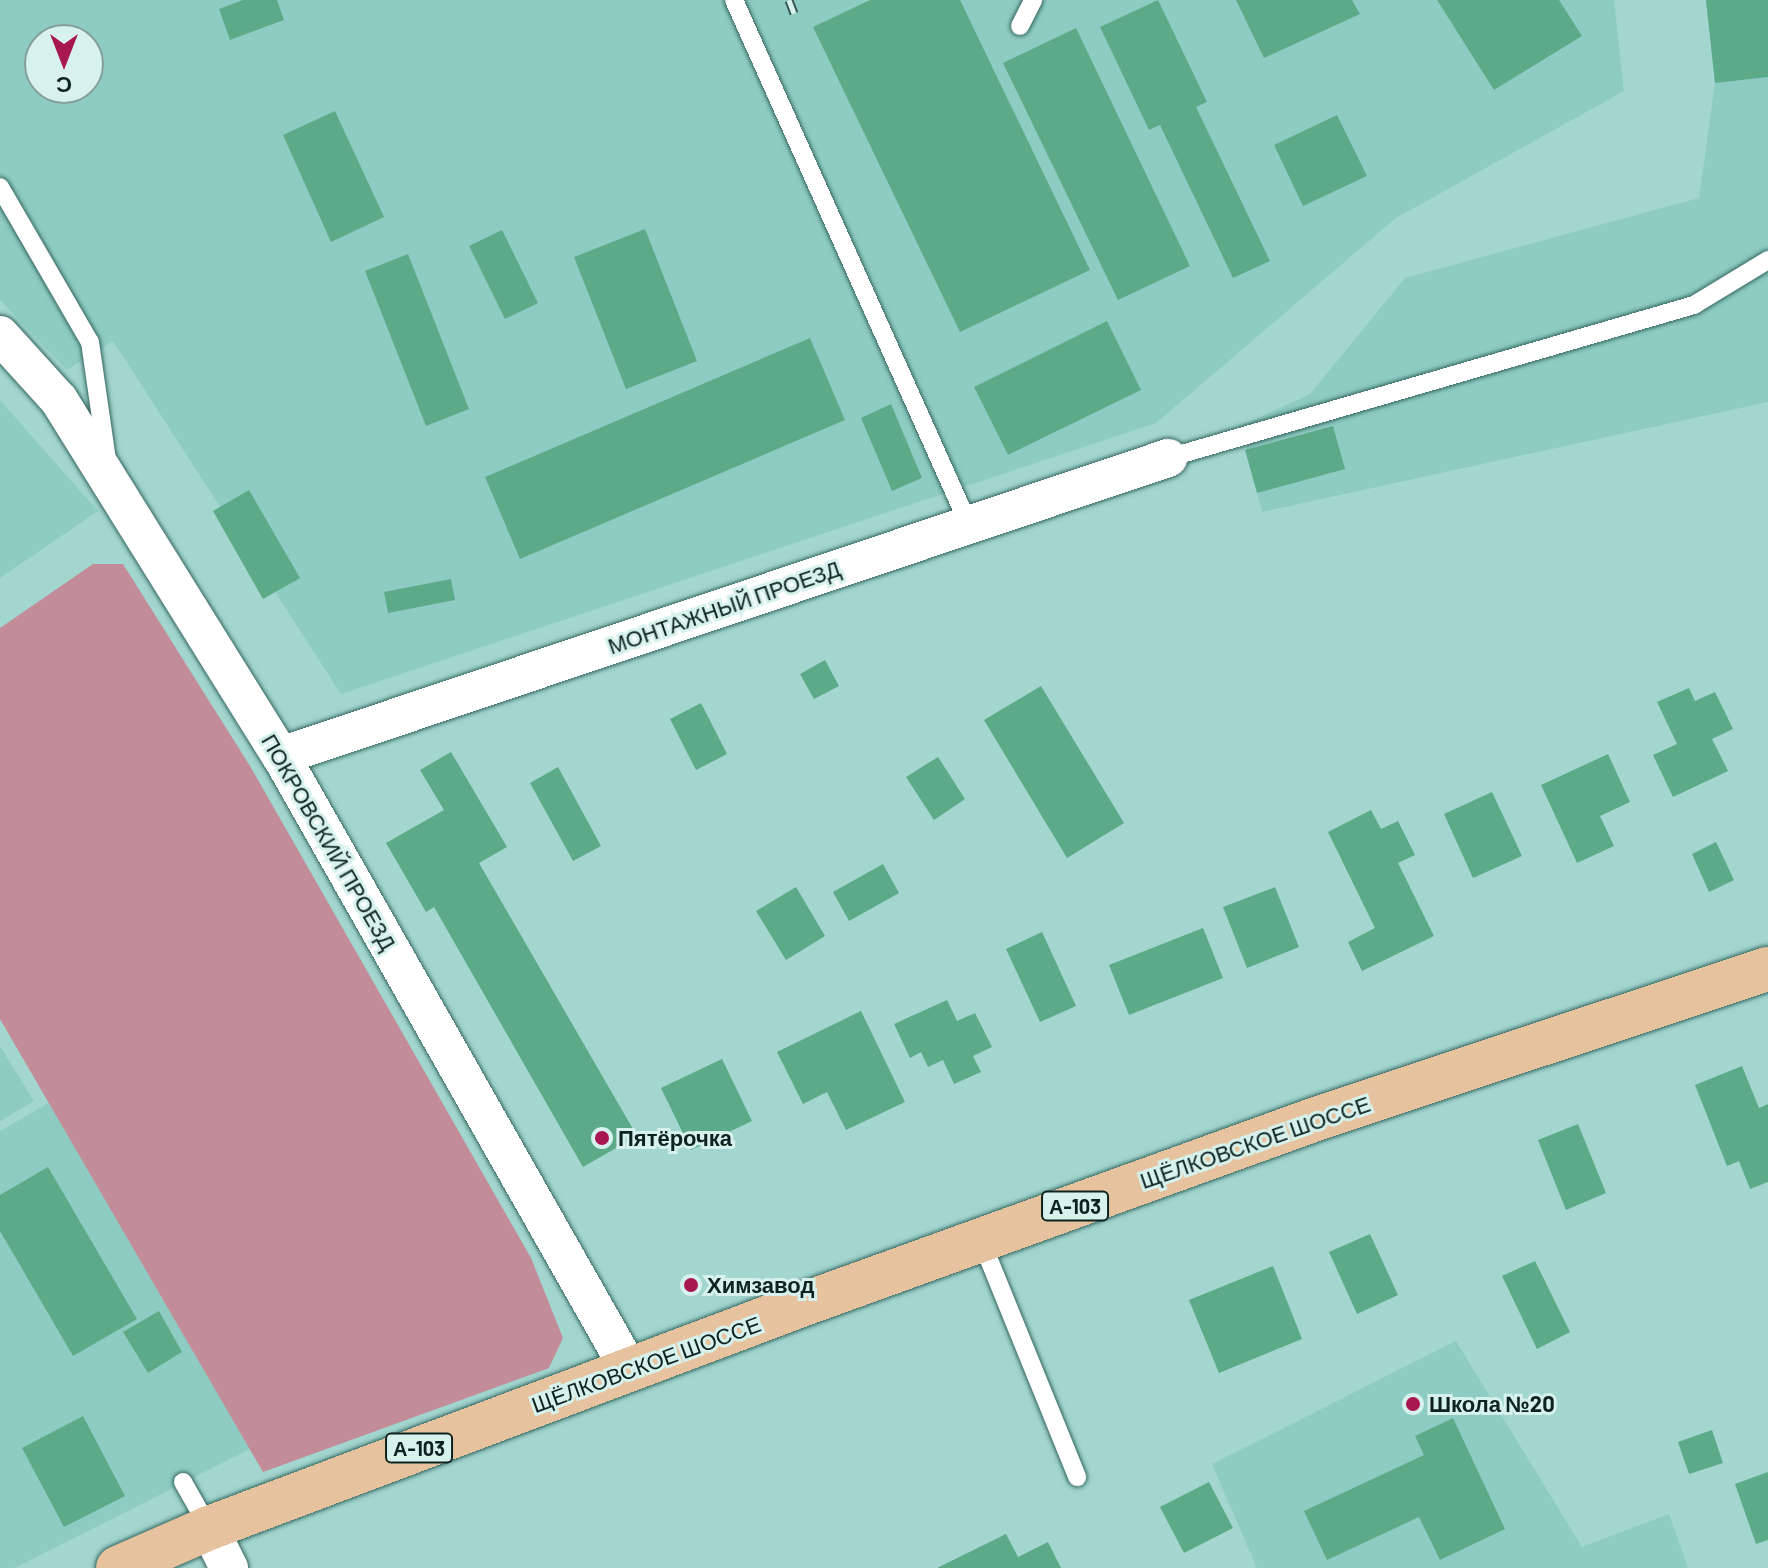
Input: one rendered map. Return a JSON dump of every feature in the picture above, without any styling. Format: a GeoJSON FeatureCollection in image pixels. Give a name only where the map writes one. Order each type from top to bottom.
{"type":"FeatureCollection","features":[{"type":"Feature","properties":{"kind":"main road","name":"ЩЁЛКОВСКОЕ ШОССЕ"},"geometry":{"type":"LineString","coordinates":[[118,1568],[209,1528],[981,1240],[1313,1120],[1768,969]]}},
{"type":"Feature","properties":{"kind":"street","name":"ПОКРОВСКИЙ ПРОЕЗД"},"geometry":{"type":"LineString","coordinates":[[0,335],[59,400],[281,756],[629,1369]]}},
{"type":"Feature","properties":{"kind":"street","name":"МОНТАЖНЫЙ ПРОЕЗД"},"geometry":{"type":"LineString","coordinates":[[281,756],[1168,458]]}},
{"type":"Feature","properties":{"kind":"street"},"geometry":{"type":"LineString","coordinates":[[209,1528],[229,1568]]}},
{"type":"Feature","properties":{"kind":"lane"},"geometry":{"type":"LineString","coordinates":[[734,0],[969,525]]}},
{"type":"Feature","properties":{"kind":"lane"},"geometry":{"type":"LineString","coordinates":[[1020,26],[1033,0]]}},
{"type":"Feature","properties":{"kind":"lane"},"geometry":{"type":"LineString","coordinates":[[0,187],[90,342],[111,483]]}},
{"type":"Feature","properties":{"kind":"lane"},"geometry":{"type":"LineString","coordinates":[[1168,458],[1694,305],[1768,260]]}},
{"type":"Feature","properties":{"kind":"lane"},"geometry":{"type":"LineString","coordinates":[[981,1240],[1077,1477]]}},
{"type":"Feature","properties":{"kind":"lane"},"geometry":{"type":"LineString","coordinates":[[183,1482],[209,1528]]}},
{"type":"Feature","properties":{"kind":"shaded area"},"geometry":{"type":"Polygon","coordinates":[[[0,0],[1614,0],[1624,91],[1396,218],[1156,423],[341,694],[113,341],[67,370],[0,300],[0,0]]]}},
{"type":"Feature","properties":{"kind":"shaded area"},"geometry":{"type":"Polygon","coordinates":[[[1706,0],[1768,0],[1768,402],[1262,512],[1241,426],[1310,394],[1405,278],[1699,198],[1715,83],[1706,0]]]}},
{"type":"Feature","properties":{"kind":"shaded area"},"geometry":{"type":"Polygon","coordinates":[[[0,400],[98,511],[0,578],[0,400]]]}},
{"type":"Feature","properties":{"kind":"shaded area"},"geometry":{"type":"Polygon","coordinates":[[[93,564],[123,564],[250,766],[531,1258],[563,1338],[549,1368],[263,1472],[0,1019],[0,628],[93,564]]]}},
{"type":"Feature","properties":{"kind":"shaded area"},"geometry":{"type":"Polygon","coordinates":[[[0,1046],[34,1101],[0,1121],[0,1046]]]}},
{"type":"Feature","properties":{"kind":"shaded area"},"geometry":{"type":"Polygon","coordinates":[[[49,1103],[250,1449],[15,1568],[0,1568],[0,1131],[49,1103]]]}},
{"type":"Feature","properties":{"kind":"shaded area","name":"Школа №20"},"geometry":{"type":"Polygon","coordinates":[[[1456,1341],[1582,1547],[1669,1514],[1688,1568],[1257,1568],[1212,1464],[1456,1341]]]}},
{"type":"Feature","properties":{"kind":"building"},"geometry":{"type":"Polygon","coordinates":[[[243,0],[277,0],[284,20],[230,40],[219,9],[243,0]]]}},
{"type":"Feature","properties":{"kind":"building"},"geometry":{"type":"Polygon","coordinates":[[[870,0],[960,0],[1090,270],[960,332],[813,27],[870,0]]]}},
{"type":"Feature","properties":{"kind":"building"},"geometry":{"type":"Polygon","coordinates":[[[1158,0],[1207,102],[1196,107],[1270,261],[1233,278],[1160,125],[1149,130],[1100,27],[1158,0]]]}},
{"type":"Feature","properties":{"kind":"building"},"geometry":{"type":"Polygon","coordinates":[[[1236,0],[1352,0],[1360,14],[1264,58],[1236,0]]]}},
{"type":"Feature","properties":{"kind":"building"},"geometry":{"type":"Polygon","coordinates":[[[1437,0],[1559,0],[1582,36],[1494,90],[1437,0]]]}},
{"type":"Feature","properties":{"kind":"building"},"geometry":{"type":"Polygon","coordinates":[[[1706,0],[1768,0],[1768,77],[1715,83],[1706,0]]]}},
{"type":"Feature","properties":{"kind":"building"},"geometry":{"type":"Polygon","coordinates":[[[1076,28],[1190,266],[1118,300],[1003,63],[1076,28]]]}},
{"type":"Feature","properties":{"kind":"building"},"geometry":{"type":"Polygon","coordinates":[[[335,111],[384,217],[331,242],[283,135],[335,111]]]}},
{"type":"Feature","properties":{"kind":"building"},"geometry":{"type":"Polygon","coordinates":[[[1337,115],[1367,176],[1303,206],[1274,145],[1337,115]]]}},
{"type":"Feature","properties":{"kind":"building"},"geometry":{"type":"Polygon","coordinates":[[[645,229],[697,361],[626,389],[574,257],[645,229]]]}},
{"type":"Feature","properties":{"kind":"building"},"geometry":{"type":"Polygon","coordinates":[[[502,230],[538,303],[505,319],[469,246],[502,230]]]}},
{"type":"Feature","properties":{"kind":"building"},"geometry":{"type":"Polygon","coordinates":[[[408,254],[469,409],[426,426],[365,271],[408,254]]]}},
{"type":"Feature","properties":{"kind":"building"},"geometry":{"type":"Polygon","coordinates":[[[1107,321],[1141,390],[1008,455],[974,387],[1107,321]]]}},
{"type":"Feature","properties":{"kind":"building"},"geometry":{"type":"Polygon","coordinates":[[[810,338],[845,420],[520,559],[485,477],[810,338]]]}},
{"type":"Feature","properties":{"kind":"building"},"geometry":{"type":"Polygon","coordinates":[[[891,404],[922,478],[892,491],[861,418],[891,404]]]}},
{"type":"Feature","properties":{"kind":"building"},"geometry":{"type":"Polygon","coordinates":[[[1333,426],[1345,469],[1257,493],[1245,450],[1333,426]]]}},
{"type":"Feature","properties":{"kind":"building"},"geometry":{"type":"Polygon","coordinates":[[[249,490],[300,578],[263,599],[213,511],[249,490]]]}},
{"type":"Feature","properties":{"kind":"building"},"geometry":{"type":"Polygon","coordinates":[[[451,579],[455,600],[388,613],[384,592],[451,579]]]}},
{"type":"Feature","properties":{"kind":"building"},"geometry":{"type":"Polygon","coordinates":[[[825,660],[839,686],[814,699],[800,674],[825,660]]]}},
{"type":"Feature","properties":{"kind":"building"},"geometry":{"type":"Polygon","coordinates":[[[1041,686],[1124,823],[1067,858],[984,720],[1041,686]]]}},
{"type":"Feature","properties":{"kind":"building"},"geometry":{"type":"Polygon","coordinates":[[[1689,688],[1695,701],[1715,692],[1733,729],[1712,739],[1728,771],[1673,797],[1653,755],[1677,744],[1657,702],[1689,688]]]}},
{"type":"Feature","properties":{"kind":"building"},"geometry":{"type":"Polygon","coordinates":[[[701,703],[727,754],[696,770],[670,719],[701,703]]]}},
{"type":"Feature","properties":{"kind":"building"},"geometry":{"type":"Polygon","coordinates":[[[451,752],[507,847],[479,863],[637,1136],[583,1167],[434,907],[426,912],[386,843],[444,810],[420,770],[451,752]]]}},
{"type":"Feature","properties":{"kind":"building"},"geometry":{"type":"Polygon","coordinates":[[[1608,754],[1630,802],[1600,816],[1614,846],[1577,863],[1541,785],[1608,754]]]}},
{"type":"Feature","properties":{"kind":"building"},"geometry":{"type":"Polygon","coordinates":[[[938,757],[965,799],[934,820],[906,777],[938,757]]]}},
{"type":"Feature","properties":{"kind":"building"},"geometry":{"type":"Polygon","coordinates":[[[558,767],[601,846],[573,861],[530,783],[558,767]]]}},
{"type":"Feature","properties":{"kind":"building"},"geometry":{"type":"Polygon","coordinates":[[[1492,792],[1522,856],[1473,878],[1444,814],[1492,792]]]}},
{"type":"Feature","properties":{"kind":"building"},"geometry":{"type":"Polygon","coordinates":[[[1371,810],[1381,829],[1398,821],[1415,855],[1398,863],[1434,936],[1362,971],[1348,942],[1375,928],[1328,832],[1371,810]]]}},
{"type":"Feature","properties":{"kind":"building"},"geometry":{"type":"Polygon","coordinates":[[[1716,842],[1734,880],[1709,892],[1692,854],[1716,842]]]}},
{"type":"Feature","properties":{"kind":"building"},"geometry":{"type":"Polygon","coordinates":[[[883,864],[899,893],[849,921],[833,892],[883,864]]]}},
{"type":"Feature","properties":{"kind":"building"},"geometry":{"type":"Polygon","coordinates":[[[796,887],[825,936],[786,960],[756,911],[796,887]]]}},
{"type":"Feature","properties":{"kind":"building"},"geometry":{"type":"Polygon","coordinates":[[[1275,887],[1299,947],[1247,968],[1223,907],[1275,887]]]}},
{"type":"Feature","properties":{"kind":"building"},"geometry":{"type":"Polygon","coordinates":[[[1203,928],[1223,978],[1129,1015],[1109,965],[1203,928]]]}},
{"type":"Feature","properties":{"kind":"building"},"geometry":{"type":"Polygon","coordinates":[[[1042,932],[1076,1006],[1040,1022],[1006,949],[1042,932]]]}},
{"type":"Feature","properties":{"kind":"building"},"geometry":{"type":"Polygon","coordinates":[[[947,1000],[957,1021],[975,1013],[992,1047],[973,1056],[981,1072],[954,1084],[943,1060],[928,1067],[921,1052],[910,1058],[894,1024],[947,1000]]]}},
{"type":"Feature","properties":{"kind":"building"},"geometry":{"type":"Polygon","coordinates":[[[861,1011],[905,1102],[846,1130],[827,1092],[803,1104],[777,1052],[861,1011]]]}},
{"type":"Feature","properties":{"kind":"building"},"geometry":{"type":"Polygon","coordinates":[[[722,1059],[752,1121],[691,1150],[661,1088],[722,1059]]]}},
{"type":"Feature","properties":{"kind":"building"},"geometry":{"type":"Polygon","coordinates":[[[1742,1066],[1759,1108],[1768,1104],[1768,1182],[1750,1189],[1739,1161],[1727,1166],[1695,1085],[1742,1066]]]}},
{"type":"Feature","properties":{"kind":"building"},"geometry":{"type":"Polygon","coordinates":[[[1578,1124],[1606,1193],[1566,1210],[1538,1140],[1578,1124]]]}},
{"type":"Feature","properties":{"kind":"building"},"geometry":{"type":"Polygon","coordinates":[[[48,1167],[137,1319],[73,1356],[0,1231],[0,1195],[48,1167]]]}},
{"type":"Feature","properties":{"kind":"building"},"geometry":{"type":"Polygon","coordinates":[[[1370,1234],[1398,1295],[1357,1314],[1329,1252],[1370,1234]]]}},
{"type":"Feature","properties":{"kind":"building"},"geometry":{"type":"Polygon","coordinates":[[[1535,1261],[1570,1332],[1537,1349],[1502,1276],[1535,1261]]]}},
{"type":"Feature","properties":{"kind":"building"},"geometry":{"type":"Polygon","coordinates":[[[1273,1266],[1302,1339],[1219,1373],[1189,1300],[1273,1266]]]}},
{"type":"Feature","properties":{"kind":"building"},"geometry":{"type":"Polygon","coordinates":[[[159,1311],[182,1352],[148,1373],[123,1332],[159,1311]]]}},
{"type":"Feature","properties":{"kind":"building"},"geometry":{"type":"Polygon","coordinates":[[[83,1416],[125,1496],[64,1527],[22,1448],[83,1416]]]}},
{"type":"Feature","properties":{"kind":"building"},"geometry":{"type":"Polygon","coordinates":[[[1453,1418],[1505,1529],[1440,1560],[1419,1517],[1327,1560],[1304,1511],[1424,1455],[1415,1436],[1453,1418]]]}},
{"type":"Feature","properties":{"kind":"building"},"geometry":{"type":"Polygon","coordinates":[[[1712,1430],[1723,1463],[1689,1474],[1678,1442],[1712,1430]]]}},
{"type":"Feature","properties":{"kind":"building"},"geometry":{"type":"Polygon","coordinates":[[[1768,1472],[1768,1540],[1756,1544],[1735,1484],[1768,1472]]]}},
{"type":"Feature","properties":{"kind":"building"},"geometry":{"type":"Polygon","coordinates":[[[1209,1482],[1233,1528],[1184,1553],[1160,1507],[1209,1482]]]}},
{"type":"Feature","properties":{"kind":"building"},"geometry":{"type":"Polygon","coordinates":[[[1006,1534],[1018,1557],[1048,1542],[1061,1568],[937,1568],[1006,1534]]]}},
{"type":"Feature","properties":{"kind":"railway"},"geometry":{"type":"LineString","coordinates":[[789,0],[794,13]]}},
{"type":"Feature","properties":{"kind":"place","name":"Пятёрочка"},"geometry":{"type":"Point","coordinates":[602,1138]}},
{"type":"Feature","properties":{"kind":"place","name":"Химзавод"},"geometry":{"type":"Point","coordinates":[691,1285]}},
{"type":"Feature","properties":{"kind":"place","name":"Школа №20"},"geometry":{"type":"Point","coordinates":[1413,1404]}}]}
